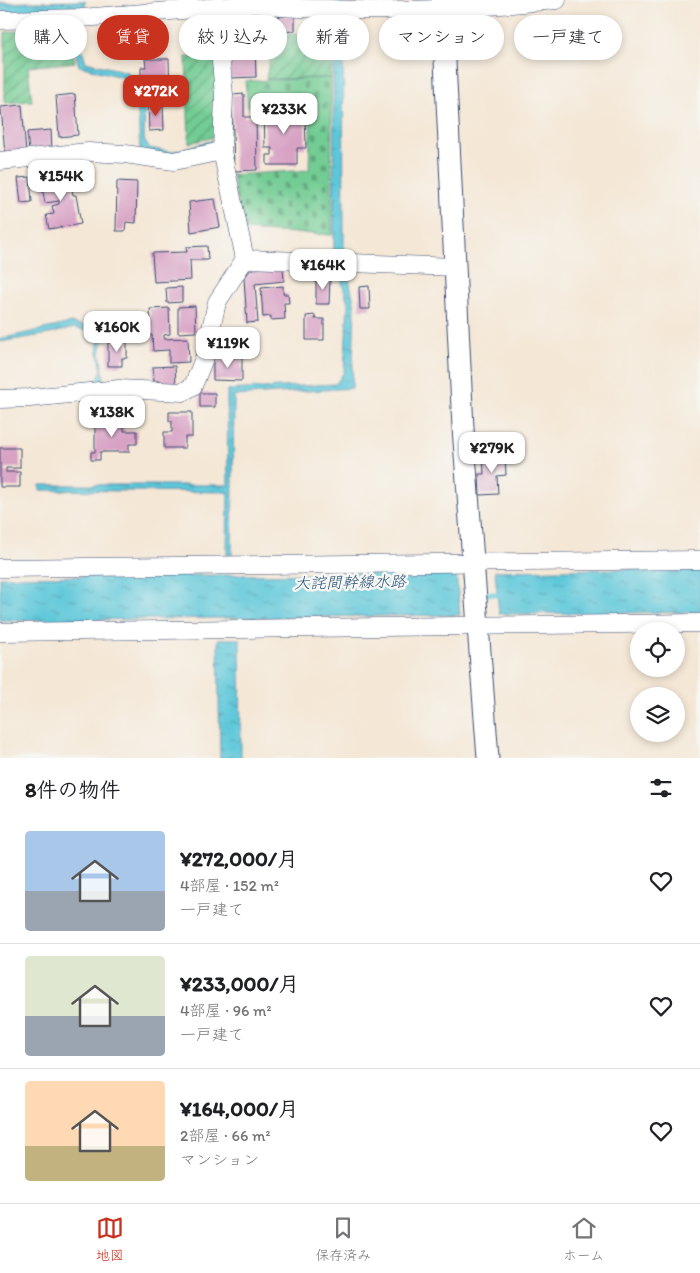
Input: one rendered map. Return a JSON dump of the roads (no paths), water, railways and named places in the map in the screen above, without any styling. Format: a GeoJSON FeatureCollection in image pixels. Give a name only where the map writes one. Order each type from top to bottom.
{"type":"FeatureCollection","features":[{"type":"Feature","properties":{"kind":"street"},"geometry":{"type":"LineString","coordinates":[[0,20],[73,18],[258,2],[272,7],[348,10],[556,0]]}},
{"type":"Feature","properties":{"kind":"street"},"geometry":{"type":"LineString","coordinates":[[442,5],[463,428],[488,758]]}},
{"type":"Feature","properties":{"kind":"street"},"geometry":{"type":"LineString","coordinates":[[0,399],[119,389],[183,392],[193,386],[206,356],[217,302],[245,259],[222,151],[224,95],[216,7]]}},
{"type":"Feature","properties":{"kind":"street"},"geometry":{"type":"LineString","coordinates":[[0,161],[88,152],[125,154],[174,161],[222,151]]}},
{"type":"Feature","properties":{"kind":"street"},"geometry":{"type":"LineString","coordinates":[[245,259],[455,266]]}},
{"type":"Feature","properties":{"kind":"street"},"geometry":{"type":"LineString","coordinates":[[0,568],[476,583],[700,560]]}},
{"type":"Feature","properties":{"kind":"street"},"geometry":{"type":"LineString","coordinates":[[0,632],[700,623]]}},
{"type":"Feature","properties":{"kind":"water"},"geometry":{"type":"Polygon","coordinates":[[[333,0],[343,0],[343,15],[333,15],[333,0]]]}},
{"type":"Feature","properties":{"kind":"water"},"geometry":{"type":"Polygon","coordinates":[[[85,1],[85,8],[77,9],[78,15],[70,15],[70,11],[0,12],[0,3],[85,1]]]}},
{"type":"Feature","properties":{"kind":"water"},"geometry":{"type":"Polygon","coordinates":[[[77,60],[85,60],[86,62],[128,72],[145,96],[144,140],[149,148],[171,152],[215,140],[217,146],[171,156],[140,151],[137,96],[125,78],[79,66],[77,60]]]}},
{"type":"Feature","properties":{"kind":"water"},"geometry":{"type":"Polygon","coordinates":[[[333,60],[343,60],[344,256],[355,307],[352,388],[234,396],[232,555],[227,555],[228,492],[40,490],[40,485],[228,485],[227,390],[336,384],[344,372],[348,303],[334,255],[333,60]]]}},
{"type":"Feature","properties":{"kind":"water"},"geometry":{"type":"Polygon","coordinates":[[[71,323],[101,330],[118,326],[142,325],[140,330],[114,330],[105,334],[100,352],[104,379],[98,384],[95,383],[102,371],[97,347],[100,334],[74,328],[0,342],[0,339],[71,323]]]}},
{"type":"Feature","properties":{"kind":"water"},"geometry":{"type":"Polygon","coordinates":[[[700,568],[700,612],[499,614],[495,571],[700,568]]]}},
{"type":"Feature","properties":{"kind":"water"},"geometry":{"type":"Polygon","coordinates":[[[456,573],[460,615],[0,621],[0,577],[456,573]]]}},
{"type":"Feature","properties":{"kind":"water"},"geometry":{"type":"Polygon","coordinates":[[[218,639],[240,639],[241,758],[220,758],[218,639]]]}},
{"type":"Feature","properties":{"kind":"waterway","name":"大詫間幹線水路"},"geometry":{"type":"LineString","coordinates":[[480,594],[502,594]]}}]}
